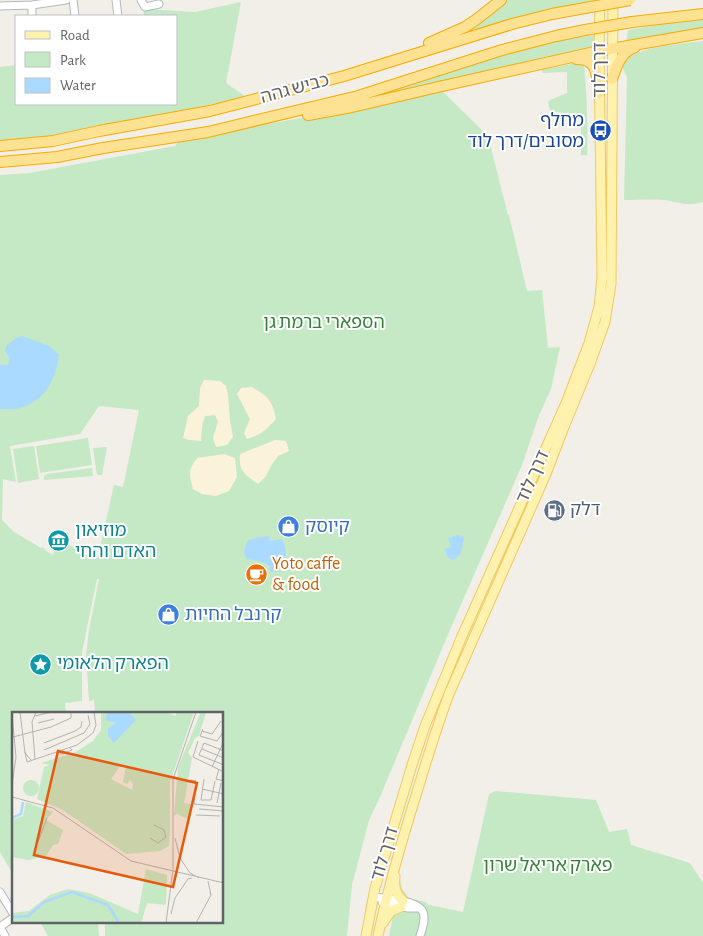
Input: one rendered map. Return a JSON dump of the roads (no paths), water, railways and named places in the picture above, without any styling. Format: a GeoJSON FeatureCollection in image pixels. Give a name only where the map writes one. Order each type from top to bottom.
{"type":"FeatureCollection","features":[{"type":"Feature","properties":{"kind":"highway"},"geometry":{"type":"LineString","coordinates":[[344,76],[449,35],[477,19],[501,0]]}},
{"type":"Feature","properties":{"kind":"highway","name":"כביש גהה"},"geometry":{"type":"LineString","coordinates":[[0,146],[53,141],[210,111],[344,76],[486,32],[552,14],[630,0]]}},
{"type":"Feature","properties":{"kind":"highway","name":"כביש גהה"},"geometry":{"type":"LineString","coordinates":[[0,162],[58,157],[208,132],[358,96],[502,50],[547,38],[632,22],[703,14]]}},
{"type":"Feature","properties":{"kind":"highway"},"geometry":{"type":"LineString","coordinates":[[208,132],[352,107],[612,48],[703,34]]}},
{"type":"Feature","properties":{"kind":"highway"},"geometry":{"type":"LineString","coordinates":[[612,79],[624,54],[642,44]]}},
{"type":"Feature","properties":{"kind":"highway"},"geometry":{"type":"LineString","coordinates":[[506,72],[583,59],[592,63],[596,72],[599,93]]}},
{"type":"Feature","properties":{"kind":"main road","name":"דרך לוד"},"geometry":{"type":"LineString","coordinates":[[366,936],[375,888],[412,764],[443,680],[566,403],[591,334],[598,307],[602,278],[599,93],[600,0]]}},
{"type":"Feature","properties":{"kind":"main road","name":"דרך לוד"},"geometry":{"type":"LineString","coordinates":[[379,932],[395,865],[449,694],[546,474],[590,364],[604,322],[611,284],[613,0]]}},
{"type":"Feature","properties":{"kind":"main road"},"geometry":{"type":"LineString","coordinates":[[379,932],[391,910],[402,904],[395,889],[395,865]]}},
{"type":"Feature","properties":{"kind":"street"},"geometry":{"type":"LineString","coordinates":[[0,6],[32,5],[66,0]]}},
{"type":"Feature","properties":{"kind":"street"},"geometry":{"type":"LineString","coordinates":[[73,0],[74,15]]}},
{"type":"Feature","properties":{"kind":"street"},"geometry":{"type":"LineString","coordinates":[[116,0],[118,15]]}},
{"type":"Feature","properties":{"kind":"street"},"geometry":{"type":"LineString","coordinates":[[141,0],[145,7],[159,4]]}},
{"type":"Feature","properties":{"kind":"street"},"geometry":{"type":"LineString","coordinates":[[32,5],[32,15]]}},
{"type":"Feature","properties":{"kind":"street"},"geometry":{"type":"LineString","coordinates":[[0,892],[12,913]]}},
{"type":"Feature","properties":{"kind":"street"},"geometry":{"type":"LineString","coordinates":[[373,897],[421,908],[424,915],[420,936]]}},
{"type":"Feature","properties":{"kind":"street"},"geometry":{"type":"LineString","coordinates":[[5,936],[0,927],[12,918]]}},
{"type":"Feature","properties":{"kind":"water"},"geometry":{"type":"Polygon","coordinates":[[[22,336],[49,346],[59,355],[53,379],[44,393],[31,403],[18,409],[0,409],[0,364],[8,365],[9,360],[5,351],[6,346],[22,336]]]}},
{"type":"Feature","properties":{"kind":"water"},"geometry":{"type":"Polygon","coordinates":[[[457,535],[464,537],[461,553],[454,560],[447,557],[445,549],[451,547],[448,538],[457,535]]]}},
{"type":"Feature","properties":{"kind":"water"},"geometry":{"type":"Polygon","coordinates":[[[269,536],[270,541],[282,539],[286,549],[282,566],[277,572],[269,570],[270,566],[260,561],[247,559],[244,552],[249,540],[269,536]]]}},
{"type":"Feature","properties":{"kind":"place","name":"מחלף מסובים/דרך לוד"},"geometry":{"type":"Point","coordinates":[600,131]}},
{"type":"Feature","properties":{"kind":"place","name":"דלק"},"geometry":{"type":"Point","coordinates":[554,510]}},
{"type":"Feature","properties":{"kind":"place","name":"קיוסק"},"geometry":{"type":"Point","coordinates":[289,527]}},
{"type":"Feature","properties":{"kind":"place","name":"מוזיאון האדם והחי"},"geometry":{"type":"Point","coordinates":[59,541]}},
{"type":"Feature","properties":{"kind":"place","name":"Yoto caffe & food"},"geometry":{"type":"Point","coordinates":[256,574]}},
{"type":"Feature","properties":{"kind":"place","name":"קרנבל החיות"},"geometry":{"type":"Point","coordinates":[169,615]}},
{"type":"Feature","properties":{"kind":"place","name":"הפארק הלאומי"},"geometry":{"type":"Point","coordinates":[41,664]}},
{"type":"Feature","properties":{"kind":"park label","name":"הספארי ברמת גן"},"geometry":{"type":"Point","coordinates":[324,323]}},
{"type":"Feature","properties":{"kind":"park label","name":"פארק אריאל שרון"},"geometry":{"type":"Point","coordinates":[548,866]}}]}
